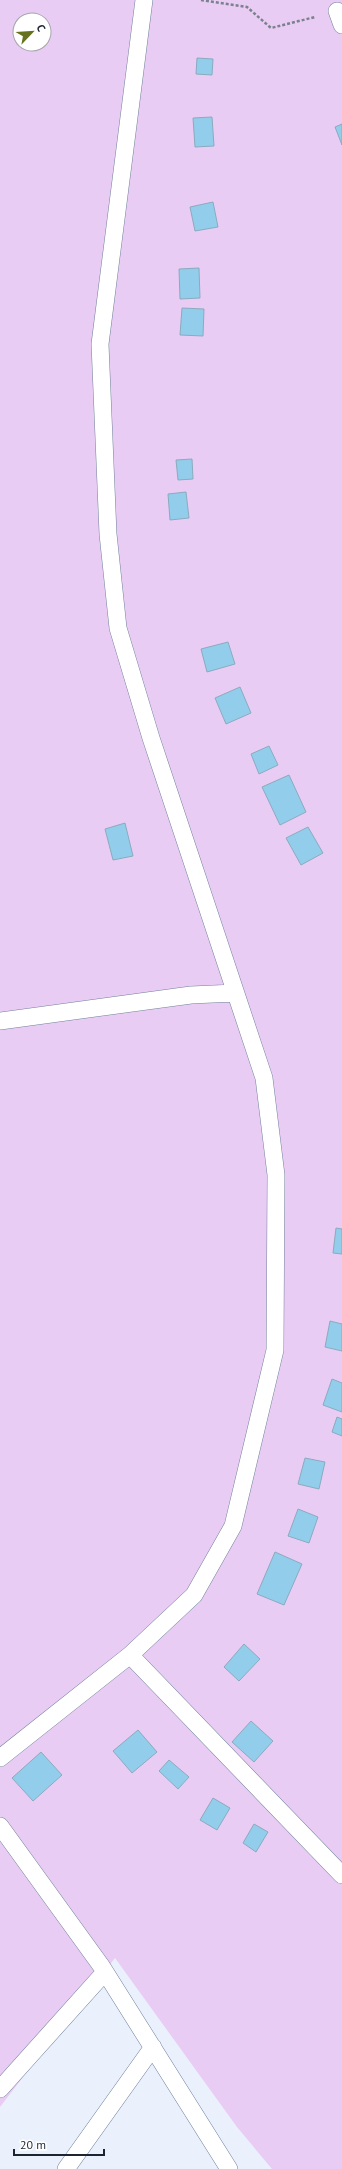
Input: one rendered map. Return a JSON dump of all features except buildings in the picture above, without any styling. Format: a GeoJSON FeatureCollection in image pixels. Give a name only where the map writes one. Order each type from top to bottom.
{"type":"FeatureCollection","features":[{"type":"Feature","properties":{"kind":"lane"},"geometry":{"type":"LineString","coordinates":[[0,1758],[130,1655],[194,1595],[233,1526],[275,1350],[276,1175],[264,1078],[150,738],[118,628],[108,534],[100,344],[144,0]]}},
{"type":"Feature","properties":{"kind":"lane"},"geometry":{"type":"LineString","coordinates":[[0,1021],[191,995],[235,993]]}},
{"type":"Feature","properties":{"kind":"lane"},"geometry":{"type":"LineString","coordinates":[[130,1655],[342,1875]]}},
{"type":"Feature","properties":{"kind":"lane"},"geometry":{"type":"LineString","coordinates":[[0,1826],[105,1972],[229,2169]]}},
{"type":"Feature","properties":{"kind":"lane"},"geometry":{"type":"LineString","coordinates":[[0,2090],[105,1972]]}},
{"type":"Feature","properties":{"kind":"lane"},"geometry":{"type":"LineString","coordinates":[[66,2169],[153,2047]]}},
{"type":"Feature","properties":{"kind":"path"},"geometry":{"type":"LineString","coordinates":[[201,0],[247,7],[271,28],[340,18]]}},
{"type":"Feature","properties":{"kind":"shaded area"},"geometry":{"type":"Polygon","coordinates":[[[0,0],[342,0],[342,2169],[272,2169],[237,2127],[115,1958],[0,2107],[0,0]]]}}]}
